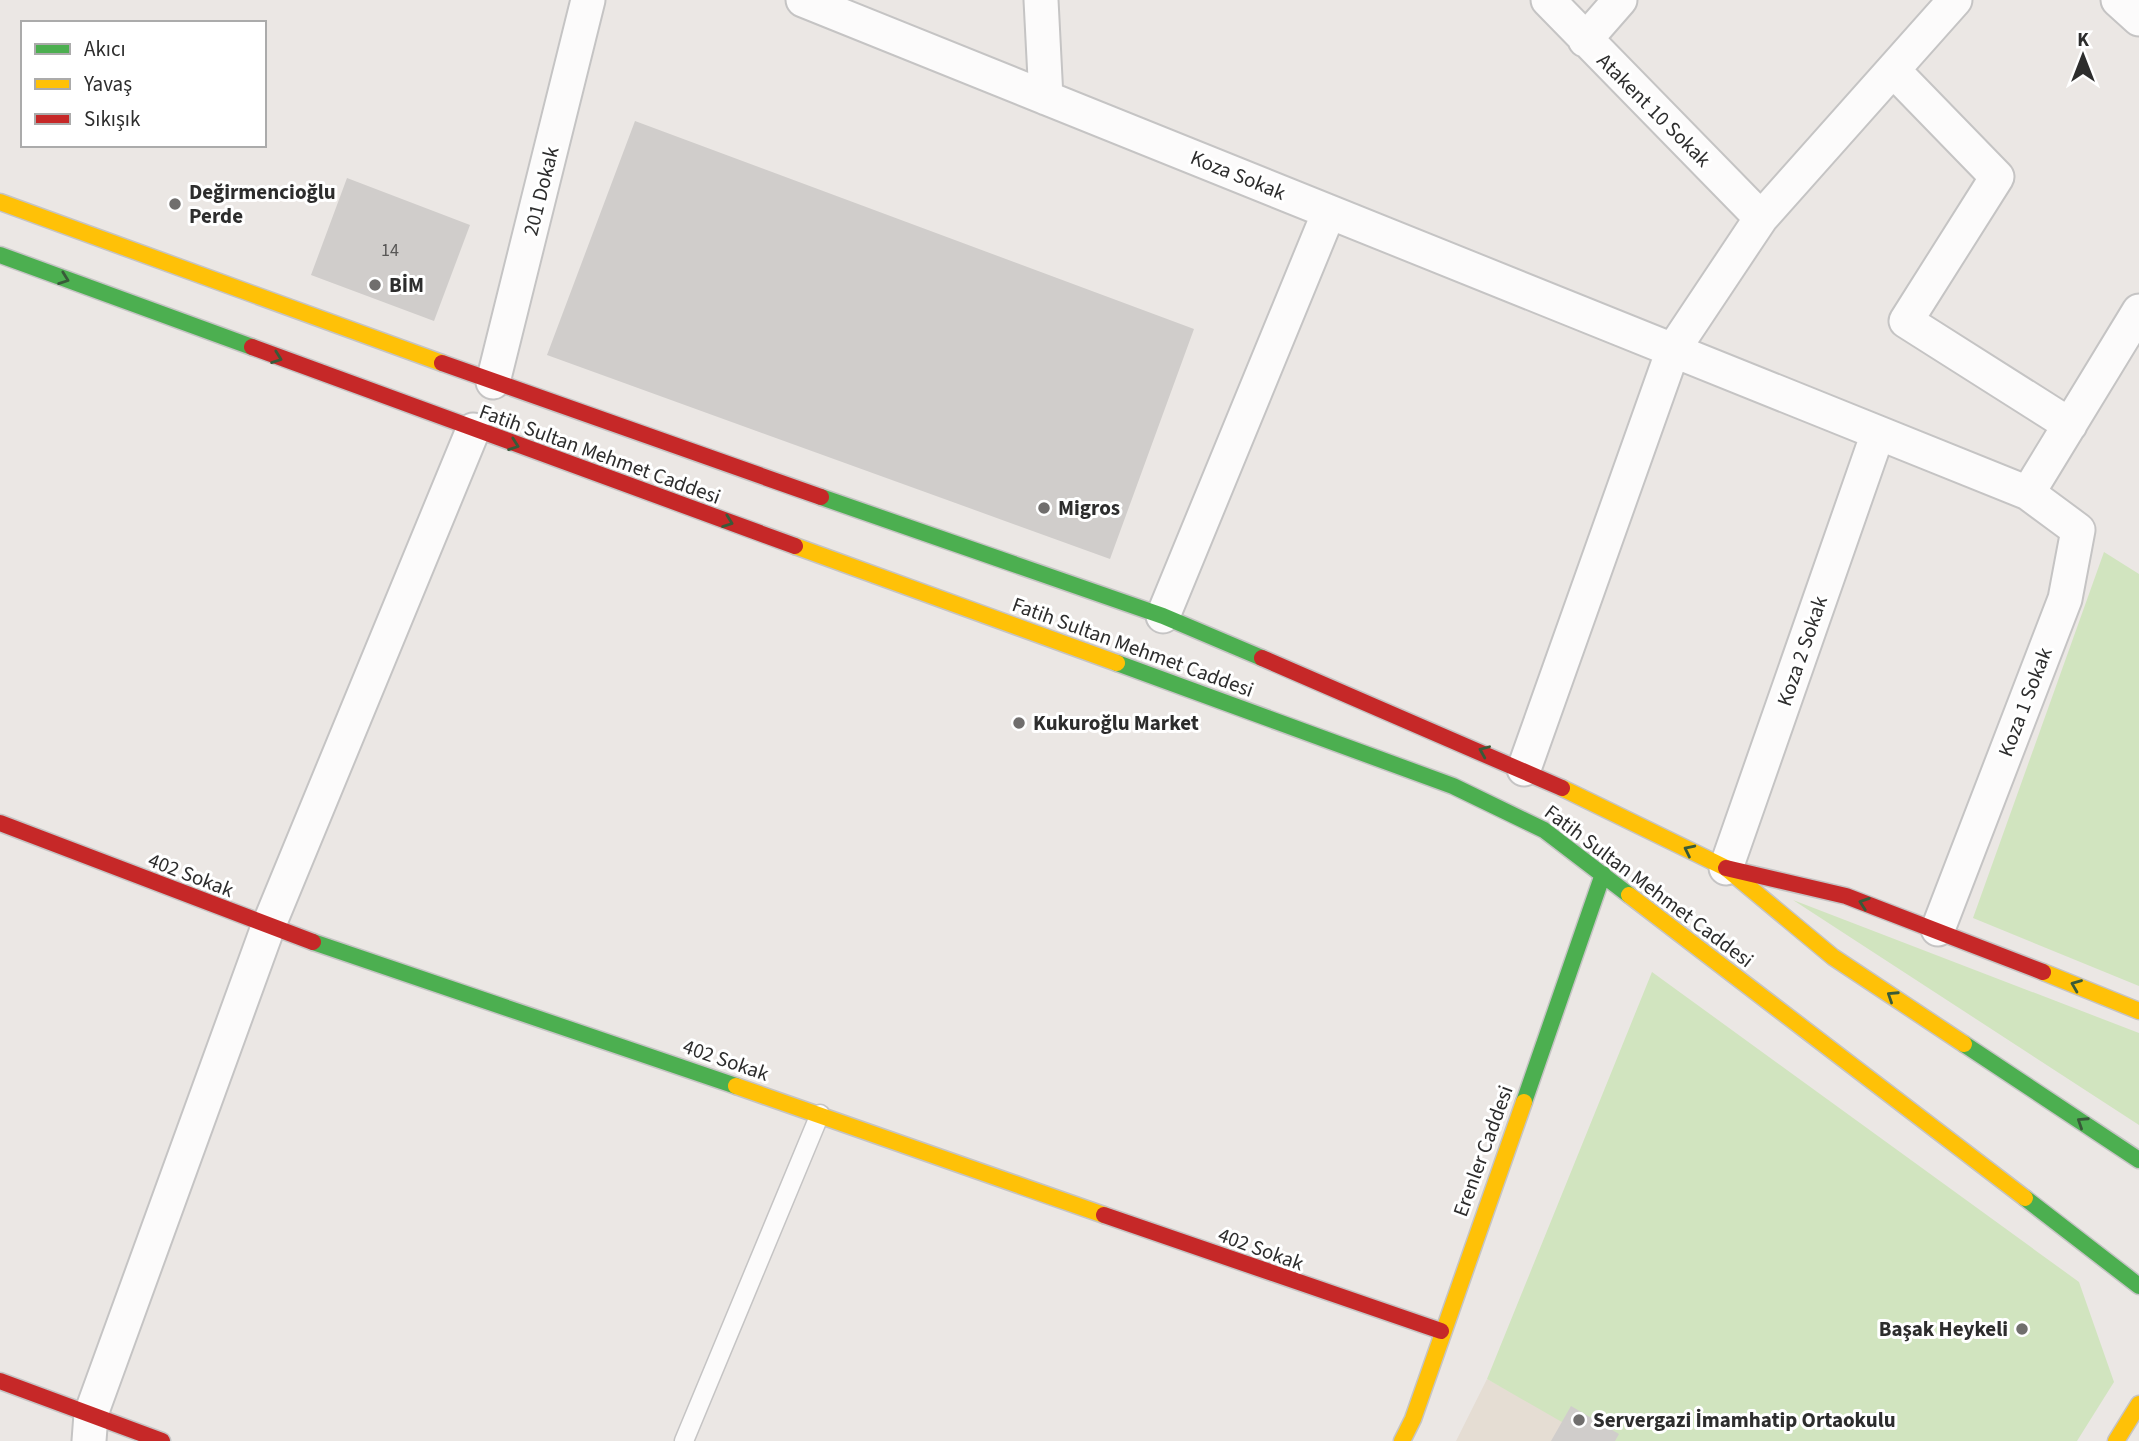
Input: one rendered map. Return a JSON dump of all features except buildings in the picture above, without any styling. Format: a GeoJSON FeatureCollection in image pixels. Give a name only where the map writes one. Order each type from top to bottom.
{"type":"FeatureCollection","features":[{"type":"Feature","properties":{"kind":"main road","name":"Fatih Sultan Mehmet Caddesi"},"geometry":{"type":"LineString","coordinates":[[0,202],[493,382],[1163,616],[1524,769],[1726,868],[1833,957],[2139,1160]]}},
{"type":"Feature","properties":{"kind":"main road","name":"Fatih Sultan Mehmet Caddesi"},"geometry":{"type":"LineString","coordinates":[[0,255],[1453,786],[1544,830],[2139,1286]]}},
{"type":"Feature","properties":{"kind":"main road","name":"402 Sokak"},"geometry":{"type":"LineString","coordinates":[[0,822],[268,928],[820,1114],[1331,1296],[1441,1331]]}},
{"type":"Feature","properties":{"kind":"main road"},"geometry":{"type":"LineString","coordinates":[[1726,868],[1846,896],[1938,929],[2139,1011]]}},
{"type":"Feature","properties":{"kind":"main road","name":"Erenler Caddesi"},"geometry":{"type":"LineString","coordinates":[[1402,1441],[1413,1419],[1441,1331],[1603,874]]}},
{"type":"Feature","properties":{"kind":"main road"},"geometry":{"type":"LineString","coordinates":[[0,1381],[90,1428],[162,1441]]}},
{"type":"Feature","properties":{"kind":"main road"},"geometry":{"type":"LineString","coordinates":[[2116,1441],[2139,1404]]}},
{"type":"Feature","properties":{"kind":"street","name":"201 Dokak"},"geometry":{"type":"LineString","coordinates":[[493,382],[588,0]]}},
{"type":"Feature","properties":{"kind":"street","name":"Koza Sokak"},"geometry":{"type":"LineString","coordinates":[[803,0],[2028,493]]}},
{"type":"Feature","properties":{"kind":"street"},"geometry":{"type":"LineString","coordinates":[[1041,0],[1046,98]]}},
{"type":"Feature","properties":{"kind":"street","name":"Atakent 10 Sokak"},"geometry":{"type":"LineString","coordinates":[[1548,0],[1761,218]]}},
{"type":"Feature","properties":{"kind":"street"},"geometry":{"type":"LineString","coordinates":[[1585,40],[1620,0]]}},
{"type":"Feature","properties":{"kind":"street"},"geometry":{"type":"LineString","coordinates":[[1524,769],[1673,350],[1761,218],[1955,0]]}},
{"type":"Feature","properties":{"kind":"street"},"geometry":{"type":"LineString","coordinates":[[1893,70],[1997,177],[1906,321],[2070,425]]}},
{"type":"Feature","properties":{"kind":"street"},"geometry":{"type":"LineString","coordinates":[[1163,616],[1329,212]]}},
{"type":"Feature","properties":{"kind":"street"},"geometry":{"type":"LineString","coordinates":[[2028,493],[2139,311]]}},
{"type":"Feature","properties":{"kind":"street"},"geometry":{"type":"LineString","coordinates":[[90,1428],[268,928],[473,430]]}},
{"type":"Feature","properties":{"kind":"street","name":"Koza 2 Sokak"},"geometry":{"type":"LineString","coordinates":[[1726,868],[1878,433]]}},
{"type":"Feature","properties":{"kind":"street","name":"Koza 1 Sokak"},"geometry":{"type":"LineString","coordinates":[[1938,929],[2065,599],[2078,530],[2028,493]]}},
{"type":"Feature","properties":{"kind":"lane"},"geometry":{"type":"LineString","coordinates":[[684,1441],[820,1114]]}},
{"type":"Feature","properties":{"kind":"shaded area"},"geometry":{"type":"Polygon","coordinates":[[[1487,1379],[1601,1441],[1456,1441],[1487,1379]]]}},
{"type":"Feature","properties":{"kind":"green space"},"geometry":{"type":"Polygon","coordinates":[[[2104,552],[2139,574],[2139,986],[1973,918],[2104,552]]]}},
{"type":"Feature","properties":{"kind":"green space"},"geometry":{"type":"Polygon","coordinates":[[[1793,900],[2139,1033],[2139,1125],[1793,900]]]}},
{"type":"Feature","properties":{"kind":"green space"},"geometry":{"type":"Polygon","coordinates":[[[1652,972],[2079,1282],[2114,1382],[2077,1441],[1595,1441],[1487,1379],[1652,972]]]}},
{"type":"Feature","properties":{"kind":"traffic: fast"},"geometry":{"type":"LineString","coordinates":[[0,255],[252,347]]}},
{"type":"Feature","properties":{"kind":"traffic: fast"},"geometry":{"type":"LineString","coordinates":[[821,497],[1163,616],[1262,658]]}},
{"type":"Feature","properties":{"kind":"traffic: fast"},"geometry":{"type":"LineString","coordinates":[[1117,663],[1453,786],[1544,830],[1629,895]]}},
{"type":"Feature","properties":{"kind":"traffic: fast"},"geometry":{"type":"LineString","coordinates":[[1524,1102],[1603,874]]}},
{"type":"Feature","properties":{"kind":"traffic: fast"},"geometry":{"type":"LineString","coordinates":[[313,942],[736,1086]]}},
{"type":"Feature","properties":{"kind":"traffic: fast"},"geometry":{"type":"LineString","coordinates":[[1964,1044],[2139,1160]]}},
{"type":"Feature","properties":{"kind":"traffic: fast"},"geometry":{"type":"LineString","coordinates":[[2025,1198],[2139,1286]]}},
{"type":"Feature","properties":{"kind":"traffic: slow"},"geometry":{"type":"LineString","coordinates":[[0,202],[442,363]]}},
{"type":"Feature","properties":{"kind":"traffic: slow"},"geometry":{"type":"LineString","coordinates":[[795,546],[1117,663]]}},
{"type":"Feature","properties":{"kind":"traffic: slow"},"geometry":{"type":"LineString","coordinates":[[1562,788],[1726,868],[1833,957],[1964,1044]]}},
{"type":"Feature","properties":{"kind":"traffic: slow"},"geometry":{"type":"LineString","coordinates":[[1629,895],[2025,1198]]}},
{"type":"Feature","properties":{"kind":"traffic: slow"},"geometry":{"type":"LineString","coordinates":[[2043,972],[2139,1011]]}},
{"type":"Feature","properties":{"kind":"traffic: slow"},"geometry":{"type":"LineString","coordinates":[[736,1086],[1104,1215]]}},
{"type":"Feature","properties":{"kind":"traffic: slow"},"geometry":{"type":"LineString","coordinates":[[1402,1441],[1413,1419],[1524,1102]]}},
{"type":"Feature","properties":{"kind":"traffic: slow"},"geometry":{"type":"LineString","coordinates":[[2116,1441],[2139,1404]]}},
{"type":"Feature","properties":{"kind":"traffic: jam"},"geometry":{"type":"LineString","coordinates":[[252,347],[795,546]]}},
{"type":"Feature","properties":{"kind":"traffic: jam"},"geometry":{"type":"LineString","coordinates":[[442,363],[821,497]]}},
{"type":"Feature","properties":{"kind":"traffic: jam"},"geometry":{"type":"LineString","coordinates":[[1262,658],[1562,788]]}},
{"type":"Feature","properties":{"kind":"traffic: jam"},"geometry":{"type":"LineString","coordinates":[[0,823],[313,942]]}},
{"type":"Feature","properties":{"kind":"traffic: jam"},"geometry":{"type":"LineString","coordinates":[[1726,868],[1846,896],[2043,972]]}},
{"type":"Feature","properties":{"kind":"traffic: jam"},"geometry":{"type":"LineString","coordinates":[[1104,1215],[1441,1331]]}},
{"type":"Feature","properties":{"kind":"traffic: jam"},"geometry":{"type":"LineString","coordinates":[[0,1381],[162,1441]]}},
{"type":"Feature","properties":{"kind":"place","name":"Değirmencioğlu Perde"},"geometry":{"type":"Point","coordinates":[175,204]}},
{"type":"Feature","properties":{"kind":"place","name":"BİM"},"geometry":{"type":"Point","coordinates":[375,285]}},
{"type":"Feature","properties":{"kind":"place","name":"Migros"},"geometry":{"type":"Point","coordinates":[1044,508]}},
{"type":"Feature","properties":{"kind":"place","name":"Kukuroğlu Market"},"geometry":{"type":"Point","coordinates":[1019,723]}},
{"type":"Feature","properties":{"kind":"place","name":"Başak Heykeli"},"geometry":{"type":"Point","coordinates":[2022,1329]}},
{"type":"Feature","properties":{"kind":"place","name":"Servergazi İmamhatip Ortaokulu"},"geometry":{"type":"Point","coordinates":[1579,1420]}}]}
